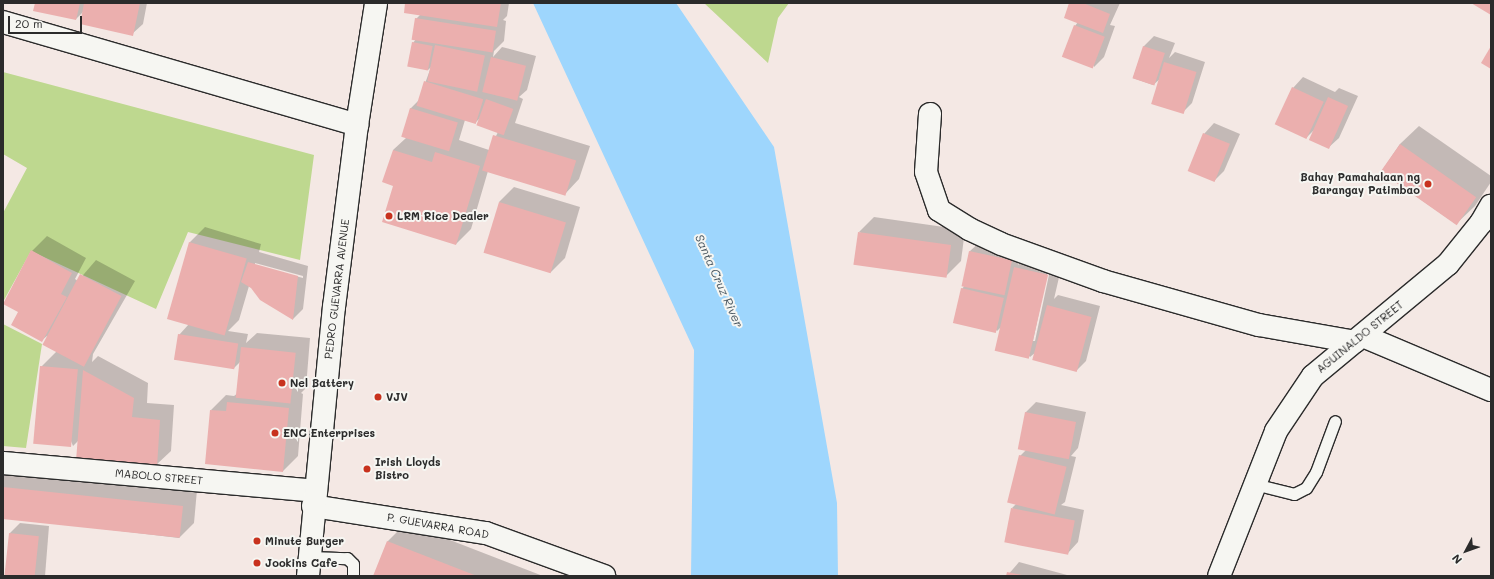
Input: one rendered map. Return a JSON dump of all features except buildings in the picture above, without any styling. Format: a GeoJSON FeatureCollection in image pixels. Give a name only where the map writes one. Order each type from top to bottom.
{"type":"FeatureCollection","features":[{"type":"Feature","properties":{"kind":"street","name":"PEDRO GUEVARRA AVENUE"},"geometry":{"type":"LineString","coordinates":[[308,567],[333,314],[357,125],[376,3]]}},
{"type":"Feature","properties":{"kind":"street"},"geometry":{"type":"LineString","coordinates":[[3,22],[357,125]]}},
{"type":"Feature","properties":{"kind":"street"},"geometry":{"type":"LineString","coordinates":[[930,114],[926,172],[939,210],[969,229],[1001,244],[1103,281],[1258,325],[1359,339],[1491,390]]}},
{"type":"Feature","properties":{"kind":"street","name":"AGUINALDO STREET"},"geometry":{"type":"LineString","coordinates":[[1219,576],[1276,431],[1313,376],[1448,264],[1481,223],[1491,206]]}},
{"type":"Feature","properties":{"kind":"street","name":"MABOLO STREET"},"geometry":{"type":"LineString","coordinates":[[3,463],[314,499]]}},
{"type":"Feature","properties":{"kind":"street","name":"P. GUEVARRA ROAD"},"geometry":{"type":"LineString","coordinates":[[314,499],[486,533],[604,576]]}},
{"type":"Feature","properties":{"kind":"lane"},"geometry":{"type":"LineString","coordinates":[[1254,484],[1294,494],[1306,488],[1316,472],[1335,421]]}},
{"type":"Feature","properties":{"kind":"lane"},"geometry":{"type":"LineString","coordinates":[[308,567],[347,558],[353,564],[353,576]]}},
{"type":"Feature","properties":{"kind":"green space"},"geometry":{"type":"Polygon","coordinates":[[[704,3],[789,3],[778,18],[768,63],[704,3]]]}},
{"type":"Feature","properties":{"kind":"green space"},"geometry":{"type":"Polygon","coordinates":[[[3,72],[314,155],[300,260],[188,232],[156,309],[31,251],[3,302],[3,213],[27,168],[3,154],[3,72]]]}},
{"type":"Feature","properties":{"kind":"green space"},"geometry":{"type":"Polygon","coordinates":[[[3,324],[42,344],[26,448],[3,446],[3,324]]]}},
{"type":"Feature","properties":{"kind":"water","name":"Santa Cruz River"},"geometry":{"type":"Polygon","coordinates":[[[533,3],[676,3],[774,147],[837,503],[838,576],[691,576],[694,350],[533,3]]]}},
{"type":"Feature","properties":{"kind":"place","name":"Bahay Pamahalaan ng Barangay Patimbao"},"geometry":{"type":"Point","coordinates":[1428,184]}},
{"type":"Feature","properties":{"kind":"place","name":"LRM Rice Dealer"},"geometry":{"type":"Point","coordinates":[389,216]}},
{"type":"Feature","properties":{"kind":"place","name":"Nel Battery"},"geometry":{"type":"Point","coordinates":[282,383]}},
{"type":"Feature","properties":{"kind":"place","name":"VJV"},"geometry":{"type":"Point","coordinates":[378,397]}},
{"type":"Feature","properties":{"kind":"place","name":"ENC Enterprises"},"geometry":{"type":"Point","coordinates":[275,433]}},
{"type":"Feature","properties":{"kind":"place","name":"Irish Lloyds Bistro"},"geometry":{"type":"Point","coordinates":[367,469]}},
{"type":"Feature","properties":{"kind":"place","name":"Minute Burger"},"geometry":{"type":"Point","coordinates":[257,541]}},
{"type":"Feature","properties":{"kind":"place","name":"Jookins Cafe"},"geometry":{"type":"Point","coordinates":[257,563]}}]}
